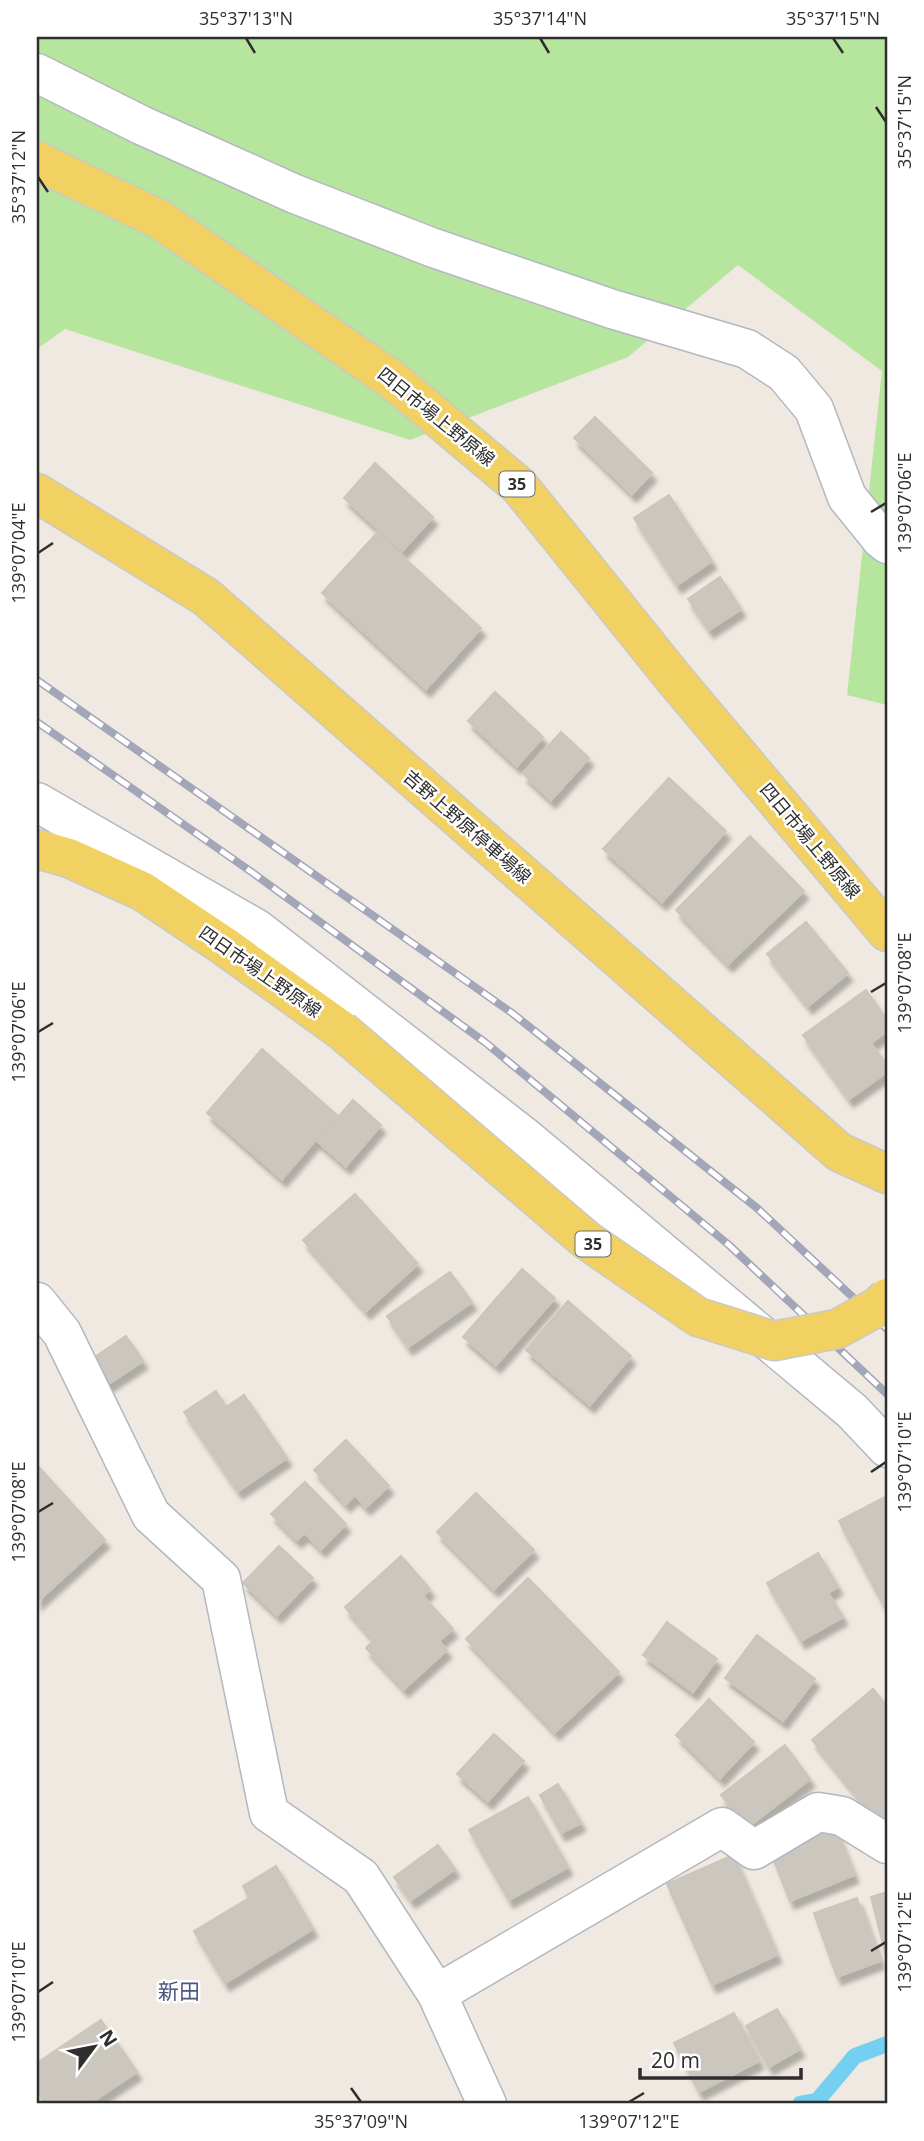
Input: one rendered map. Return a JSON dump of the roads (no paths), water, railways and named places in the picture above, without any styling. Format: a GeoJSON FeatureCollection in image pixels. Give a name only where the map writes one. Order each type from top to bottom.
{"type":"FeatureCollection","features":[{"type":"Feature","properties":{"kind":"main road","name":"四日市場上野原線"},"geometry":{"type":"LineString","coordinates":[[37,161],[159,219],[394,381],[519,486],[676,681],[887,933]]}},
{"type":"Feature","properties":{"kind":"main road","name":"吉野上野原停車場線"},"geometry":{"type":"LineString","coordinates":[[37,493],[206,597],[839,1152],[887,1174]]}},
{"type":"Feature","properties":{"kind":"main road","name":"四日市場上野原線"},"geometry":{"type":"LineString","coordinates":[[37,849],[69,858],[142,891],[224,946],[341,1030],[585,1239],[698,1317],[774,1341],[837,1329],[877,1307],[887,1298]]}},
{"type":"Feature","properties":{"kind":"street"},"geometry":{"type":"LineString","coordinates":[[37,73],[141,125],[307,199],[431,247],[599,304],[747,349],[784,373],[814,409],[846,497],[887,544]]}},
{"type":"Feature","properties":{"kind":"street"},"geometry":{"type":"LineString","coordinates":[[37,802],[257,929],[526,1138],[852,1411],[887,1448]]}},
{"type":"Feature","properties":{"kind":"street"},"geometry":{"type":"LineString","coordinates":[[37,1302],[62,1333],[151,1515],[221,1579],[269,1813],[361,1877],[437,1994],[487,2104]]}},
{"type":"Feature","properties":{"kind":"street"},"geometry":{"type":"LineString","coordinates":[[437,1994],[722,1827],[754,1850],[818,1812],[842,1816],[887,1844]]}},
{"type":"Feature","properties":{"kind":"waterway"},"geometry":{"type":"LineString","coordinates":[[800,2104],[817,2101],[855,2056],[887,2044]]}},
{"type":"Feature","properties":{"kind":"railway"},"geometry":{"type":"LineString","coordinates":[[37,680],[512,1013],[757,1208],[887,1329]]}},
{"type":"Feature","properties":{"kind":"railway"},"geometry":{"type":"LineString","coordinates":[[37,722],[253,873],[486,1043],[729,1245],[887,1394]]}},
{"type":"Feature","properties":{"kind":"district","name":"新田"},"geometry":{"type":"Point","coordinates":[179,1992]}}]}
